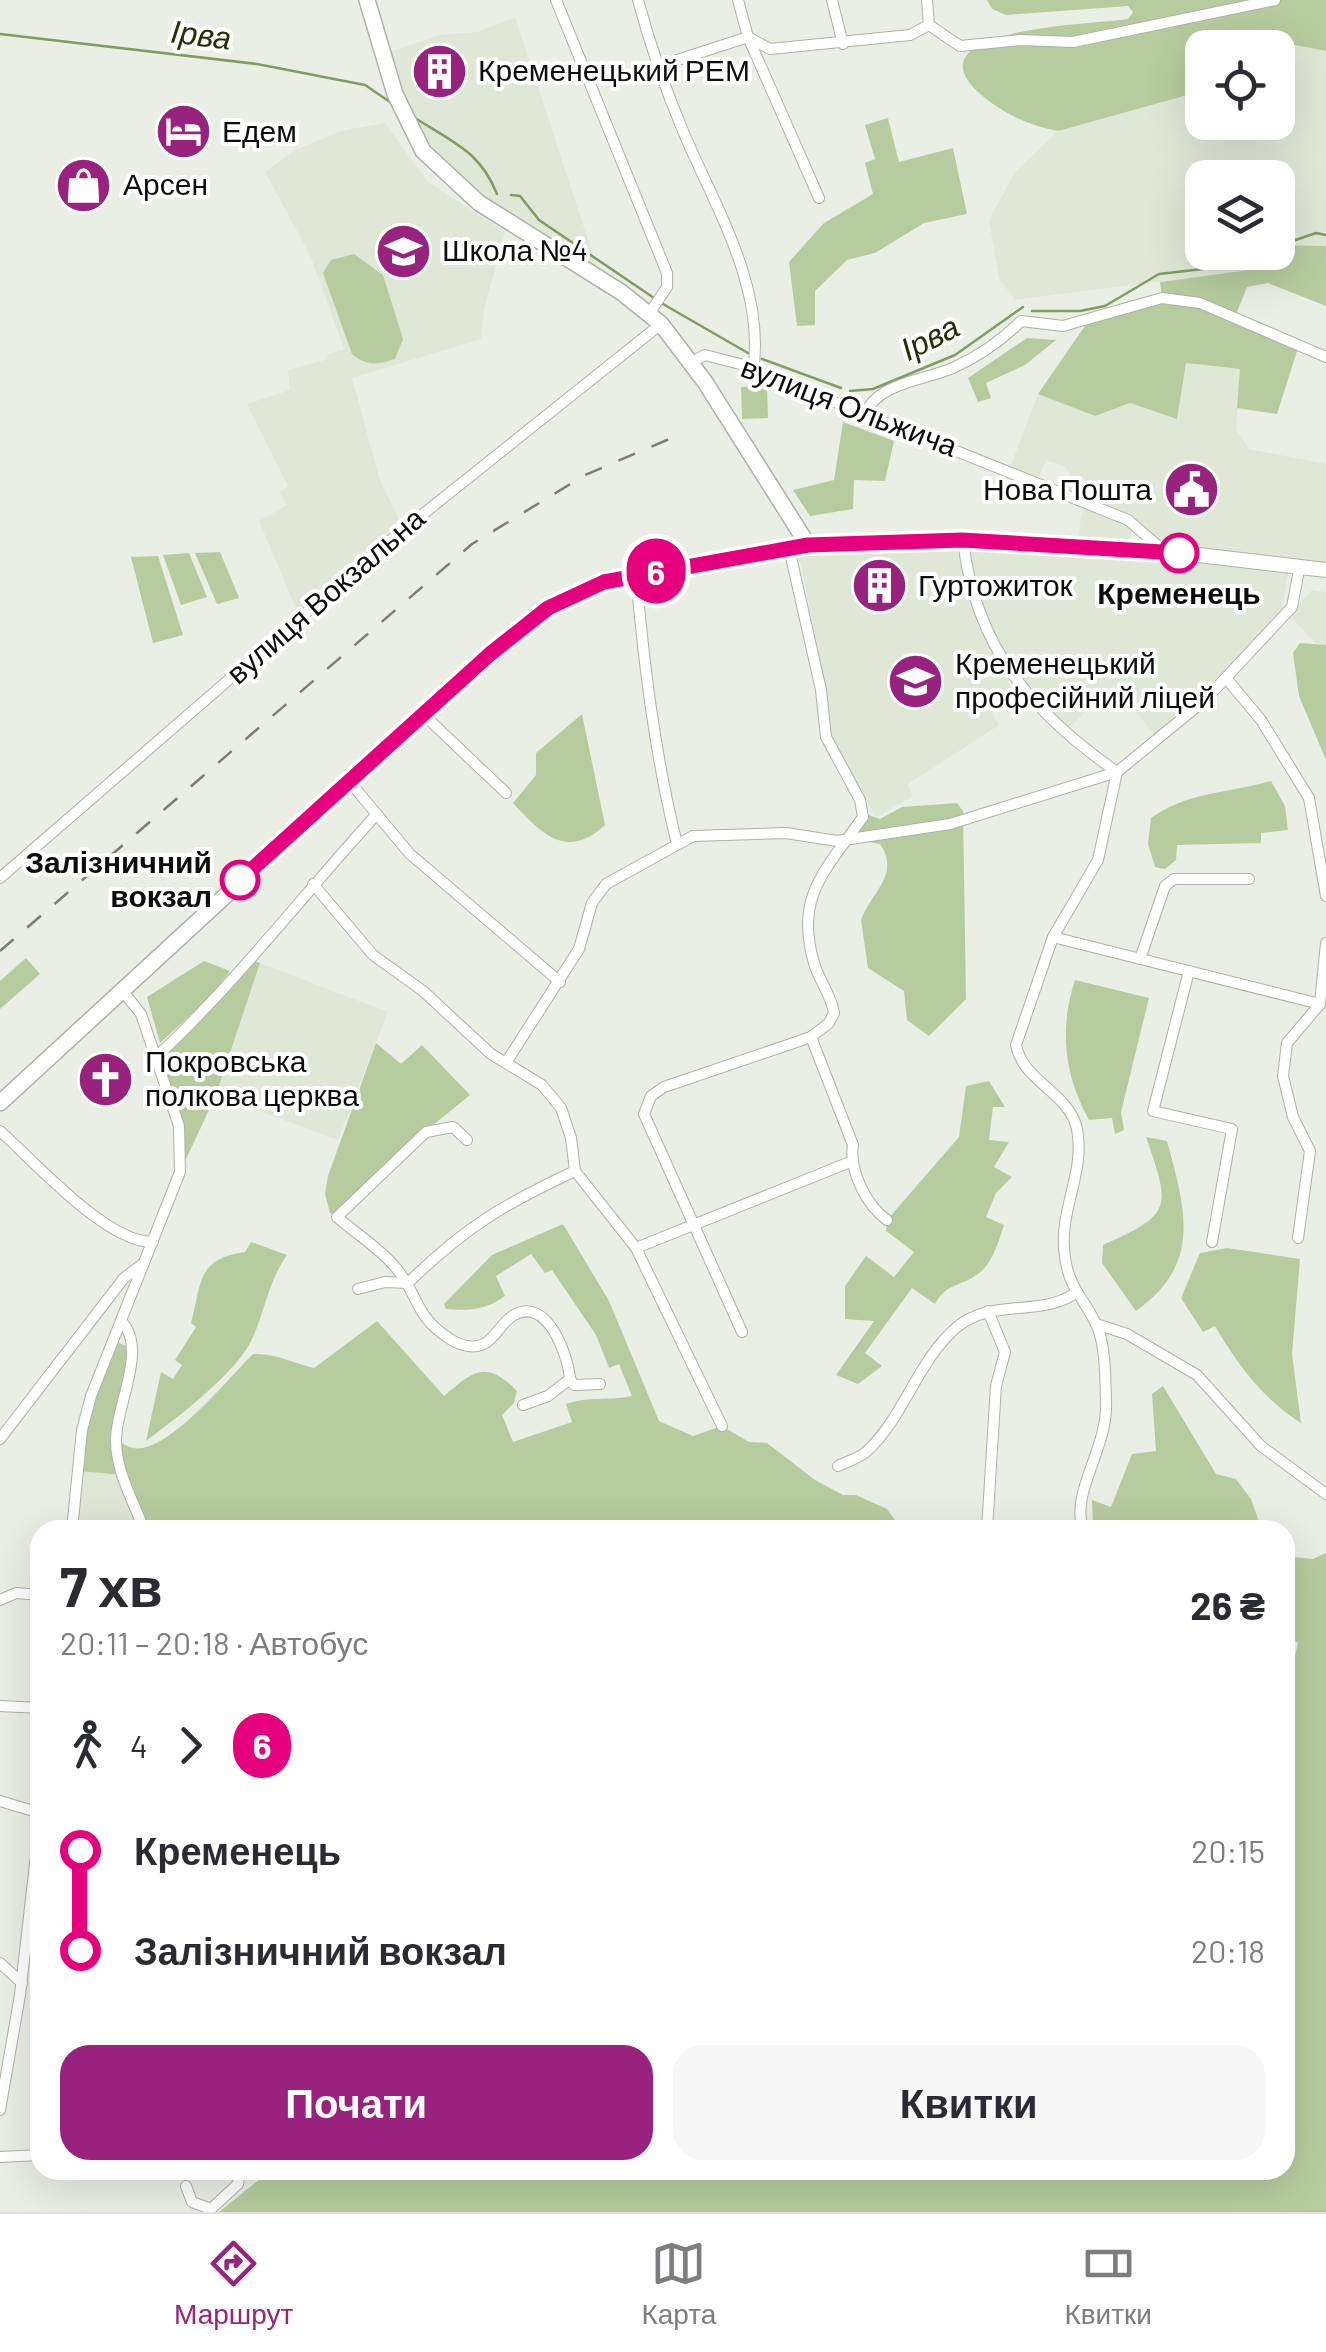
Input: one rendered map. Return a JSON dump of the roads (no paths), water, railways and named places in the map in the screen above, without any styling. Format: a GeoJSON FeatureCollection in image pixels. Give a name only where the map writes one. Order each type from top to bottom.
{"type":"FeatureCollection","features":[{"type":"Feature","properties":{"kind":"highway"},"geometry":{"type":"LineString","coordinates":[[0,1103],[423,714],[548,608],[572,594],[636,574],[808,545],[690,362],[655,318],[479,204],[443,174],[408,125],[367,0]]}},
{"type":"Feature","properties":{"kind":"main road"},"geometry":{"type":"LineString","coordinates":[[808,545],[962,540],[1165,551],[1326,570]]}},
{"type":"Feature","properties":{"kind":"street"},"geometry":{"type":"LineString","coordinates":[[556,0],[666,273],[666,287],[655,318]]}},
{"type":"Feature","properties":{"kind":"street"},"geometry":{"type":"LineString","coordinates":[[638,0],[658,66],[740,264],[753,311],[757,348],[754,371]]}},
{"type":"Feature","properties":{"kind":"street"},"geometry":{"type":"LineString","coordinates":[[738,0],[748,37],[819,198]]}},
{"type":"Feature","properties":{"kind":"street"},"geometry":{"type":"LineString","coordinates":[[832,0],[843,44]]}},
{"type":"Feature","properties":{"kind":"street"},"geometry":{"type":"LineString","coordinates":[[927,0],[929,26]]}},
{"type":"Feature","properties":{"kind":"street"},"geometry":{"type":"LineString","coordinates":[[929,26],[960,46],[1020,40],[1072,42],[1275,0]]}},
{"type":"Feature","properties":{"kind":"street"},"geometry":{"type":"LineString","coordinates":[[658,66],[748,37],[770,49],[910,35],[929,26]]}},
{"type":"Feature","properties":{"kind":"street"},"geometry":{"type":"LineString","coordinates":[[864,414],[869,403],[890,390],[968,361],[1021,321],[1063,326],[1162,298],[1200,302],[1326,357]]}},
{"type":"Feature","properties":{"kind":"street","name":"вулиця Вокзальна"},"geometry":{"type":"LineString","coordinates":[[0,878],[383,546],[655,318]]}},
{"type":"Feature","properties":{"kind":"street","name":"вулиця Ольжича"},"geometry":{"type":"LineString","coordinates":[[690,362],[705,354],[864,414],[1128,520],[1165,551]]}},
{"type":"Feature","properties":{"kind":"street"},"geometry":{"type":"LineString","coordinates":[[1118,549],[1132,538],[1128,520]]}},
{"type":"Feature","properties":{"kind":"street"},"geometry":{"type":"LineString","coordinates":[[962,540],[980,606],[1006,669],[1038,708],[1117,772]]}},
{"type":"Feature","properties":{"kind":"street"},"geometry":{"type":"LineString","coordinates":[[742,1332],[644,1114],[646,1104],[664,1087],[811,1037],[830,1024],[834,1014],[806,930],[812,896],[825,864],[863,817],[860,800],[826,737],[820,690],[789,548]]}},
{"type":"Feature","properties":{"kind":"street"},"geometry":{"type":"LineString","coordinates":[[507,1061],[560,982],[578,949],[592,903],[606,884],[677,844],[710,833],[786,833],[837,841],[850,836],[950,824],[1117,772],[1226,678],[1292,607],[1300,565]]}},
{"type":"Feature","properties":{"kind":"street"},"geometry":{"type":"LineString","coordinates":[[636,574],[646,687],[660,776],[677,844]]}},
{"type":"Feature","properties":{"kind":"street"},"geometry":{"type":"LineString","coordinates":[[1226,678],[1261,720],[1309,798],[1326,896]]}},
{"type":"Feature","properties":{"kind":"street"},"geometry":{"type":"LineString","coordinates":[[423,714],[506,793]]}},
{"type":"Feature","properties":{"kind":"street"},"geometry":{"type":"LineString","coordinates":[[1080,1520],[1082,1491],[1098,1460],[1106,1426],[1096,1324],[1074,1294],[1064,1229],[1080,1171],[1076,1125],[1060,1100],[1026,1069],[1016,1044],[1053,937],[1098,860],[1117,772]]}},
{"type":"Feature","properties":{"kind":"street"},"geometry":{"type":"LineString","coordinates":[[349,781],[410,854],[560,982]]}},
{"type":"Feature","properties":{"kind":"street"},"geometry":{"type":"LineString","coordinates":[[154,1059],[217,1000],[377,814]]}},
{"type":"Feature","properties":{"kind":"street"},"geometry":{"type":"LineString","coordinates":[[1140,958],[1165,886],[1174,879],[1249,879]]}},
{"type":"Feature","properties":{"kind":"street"},"geometry":{"type":"LineString","coordinates":[[313,884],[373,955],[423,992],[492,1054],[542,1086],[560,1108],[571,1138],[575,1171],[636,1248],[722,1426]]}},
{"type":"Feature","properties":{"kind":"street"},"geometry":{"type":"LineString","coordinates":[[1053,937],[1320,1004]]}},
{"type":"Feature","properties":{"kind":"street"},"geometry":{"type":"LineString","coordinates":[[1298,1238],[1310,1152],[1293,1116],[1283,1076],[1286,1043],[1320,1004],[1326,943]]}},
{"type":"Feature","properties":{"kind":"street"},"geometry":{"type":"LineString","coordinates":[[1189,971],[1153,1111],[1232,1129],[1212,1242]]}},
{"type":"Feature","properties":{"kind":"street"},"geometry":{"type":"LineString","coordinates":[[73,1520],[82,1430],[180,1172],[183,1146],[141,1014],[122,990]]}},
{"type":"Feature","properties":{"kind":"street"},"geometry":{"type":"LineString","coordinates":[[811,1037],[853,1145],[850,1162],[875,1212],[886,1220]]}},
{"type":"Feature","properties":{"kind":"street"},"geometry":{"type":"LineString","coordinates":[[466,1140],[453,1127],[426,1132],[338,1217],[392,1263],[408,1283],[425,1322],[455,1342],[472,1347],[485,1344],[510,1316],[532,1311],[558,1340],[574,1385],[600,1384]]}},
{"type":"Feature","properties":{"kind":"street"},"geometry":{"type":"LineString","coordinates":[[0,1131],[101,1221],[140,1244],[154,1242]]}},
{"type":"Feature","properties":{"kind":"street"},"geometry":{"type":"LineString","coordinates":[[1310,1152],[1326,1150]]}},
{"type":"Feature","properties":{"kind":"street"},"geometry":{"type":"LineString","coordinates":[[636,1248],[850,1162]]}},
{"type":"Feature","properties":{"kind":"street"},"geometry":{"type":"LineString","coordinates":[[358,1289],[385,1282],[408,1283],[452,1239],[489,1213],[575,1171]]}},
{"type":"Feature","properties":{"kind":"street"},"geometry":{"type":"LineString","coordinates":[[0,1439],[124,1278],[144,1263]]}},
{"type":"Feature","properties":{"kind":"street"},"geometry":{"type":"LineString","coordinates":[[838,1466],[864,1454],[948,1336],[988,1311],[1051,1304],[1074,1294]]}},
{"type":"Feature","properties":{"kind":"street"},"geometry":{"type":"LineString","coordinates":[[988,1311],[1005,1352],[996,1386],[988,1520]]}},
{"type":"Feature","properties":{"kind":"street"},"geometry":{"type":"LineString","coordinates":[[121,1321],[129,1329],[132,1349],[117,1424],[117,1460],[140,1520]]}},
{"type":"Feature","properties":{"kind":"street"},"geometry":{"type":"LineString","coordinates":[[1096,1324],[1127,1334],[1197,1375],[1261,1446],[1326,1494]]}},
{"type":"Feature","properties":{"kind":"street"},"geometry":{"type":"LineString","coordinates":[[522,1405],[548,1396],[570,1379]]}},
{"type":"Feature","properties":{"kind":"street"},"geometry":{"type":"LineString","coordinates":[[0,1600],[16,1593],[30,1594]]}},
{"type":"Feature","properties":{"kind":"street"},"geometry":{"type":"LineString","coordinates":[[0,1706],[30,1708]]}},
{"type":"Feature","properties":{"kind":"street"},"geometry":{"type":"LineString","coordinates":[[0,1802],[30,1812]]}},
{"type":"Feature","properties":{"kind":"street"},"geometry":{"type":"LineString","coordinates":[[0,2110],[22,1983],[30,1909]]}},
{"type":"Feature","properties":{"kind":"street"},"geometry":{"type":"LineString","coordinates":[[0,1963],[22,1983]]}},
{"type":"Feature","properties":{"kind":"street"},"geometry":{"type":"LineString","coordinates":[[0,2158],[30,2156]]}},
{"type":"Feature","properties":{"kind":"street"},"geometry":{"type":"LineString","coordinates":[[186,2186],[192,2202],[211,2209],[239,2180]]}},
{"type":"Feature","properties":{"kind":"waterway","name":"Ірва"},"geometry":{"type":"LineString","coordinates":[[0,34],[257,64],[365,85],[390,102]]}},
{"type":"Feature","properties":{"kind":"waterway","name":"Ірва"},"geometry":{"type":"LineString","coordinates":[[415,118],[474,158],[497,194]]}},
{"type":"Feature","properties":{"kind":"waterway","name":"Ірва"},"geometry":{"type":"LineString","coordinates":[[511,195],[520,196],[539,220],[654,298]]}},
{"type":"Feature","properties":{"kind":"waterway","name":"Ірва"},"geometry":{"type":"LineString","coordinates":[[1295,240],[1316,233],[1326,235]]}},
{"type":"Feature","properties":{"kind":"waterway","name":"Ірва"},"geometry":{"type":"LineString","coordinates":[[1032,311],[1080,311],[1105,306],[1159,274],[1194,270]]}},
{"type":"Feature","properties":{"kind":"waterway","name":"Ірва"},"geometry":{"type":"LineString","coordinates":[[663,304],[748,353]]}},
{"type":"Feature","properties":{"kind":"waterway","name":"Ірва"},"geometry":{"type":"LineString","coordinates":[[850,391],[873,389],[955,355],[1023,307]]}},
{"type":"Feature","properties":{"kind":"waterway","name":"Ірва"},"geometry":{"type":"LineString","coordinates":[[762,359],[841,388]]}},
{"type":"Feature","properties":{"kind":"railway"},"geometry":{"type":"LineString","coordinates":[[0,951],[472,544],[585,475],[681,434]]}},
{"type":"Feature","properties":{"kind":"place","name":"Кременецький РЕМ"},"geometry":{"type":"Point","coordinates":[439,71]}},
{"type":"Feature","properties":{"kind":"place","name":"Едем"},"geometry":{"type":"Point","coordinates":[183,132]}},
{"type":"Feature","properties":{"kind":"place","name":"Арсен"},"geometry":{"type":"Point","coordinates":[84,185]}},
{"type":"Feature","properties":{"kind":"place","name":"Школа №4"},"geometry":{"type":"Point","coordinates":[403,251]}},
{"type":"Feature","properties":{"kind":"place","name":"Нова Пошта"},"geometry":{"type":"Point","coordinates":[1191,490]}},
{"type":"Feature","properties":{"kind":"place","name":"Кременець"},"geometry":{"type":"Point","coordinates":[1179,553]}},
{"type":"Feature","properties":{"kind":"place","name":"Гуртожиток"},"geometry":{"type":"Point","coordinates":[879,586]}},
{"type":"Feature","properties":{"kind":"place","name":"Кременецький професійний ліцей"},"geometry":{"type":"Point","coordinates":[916,681]}},
{"type":"Feature","properties":{"kind":"place","name":"Залізничний вокзал"},"geometry":{"type":"Point","coordinates":[240,880]}},
{"type":"Feature","properties":{"kind":"place","name":"Покровська полкова церква"},"geometry":{"type":"Point","coordinates":[106,1079]}}]}
